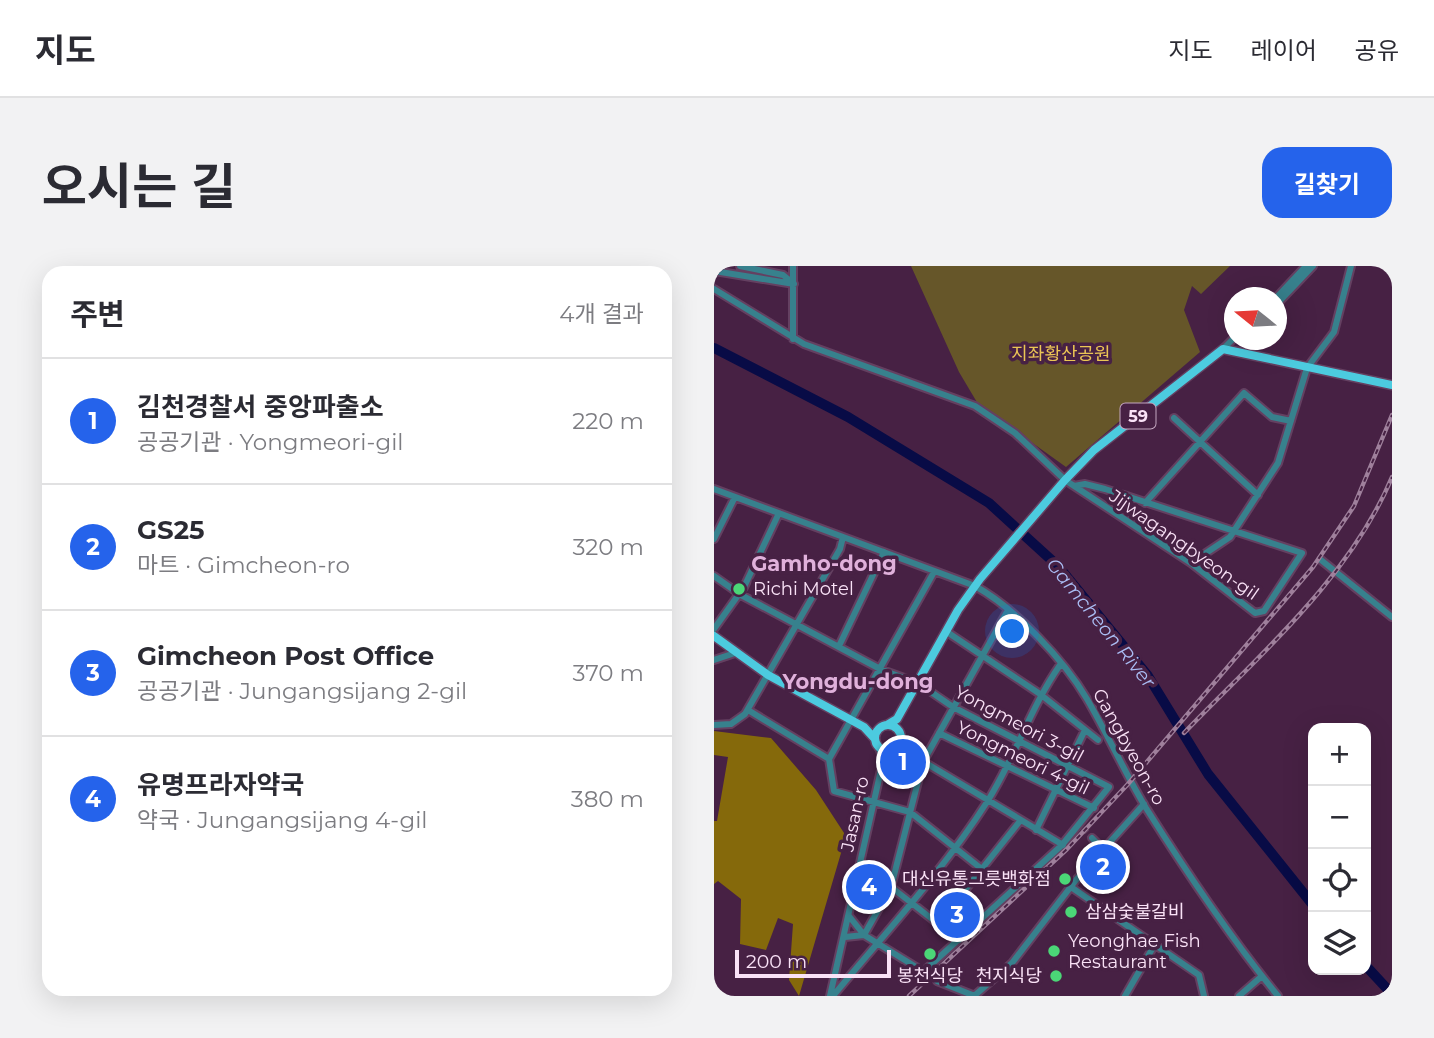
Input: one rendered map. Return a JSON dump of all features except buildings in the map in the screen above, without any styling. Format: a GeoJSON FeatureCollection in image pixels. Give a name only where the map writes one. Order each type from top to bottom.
{"type":"FeatureCollection","features":[{"type":"Feature","properties":{"kind":"main road"},"geometry":{"type":"LineString","coordinates":[[1223,349],[1392,385]]}},
{"type":"Feature","properties":{"kind":"main road","name":"59"},"geometry":{"type":"LineString","coordinates":[[883,727],[897,719],[977,582],[1065,480],[1094,450],[1223,349]]}},
{"type":"Feature","properties":{"kind":"main road"},"geometry":{"type":"LineString","coordinates":[[714,636],[768,675],[864,727],[877,743],[897,747],[897,719]]}},
{"type":"Feature","properties":{"kind":"main road"},"geometry":{"type":"LineString","coordinates":[[864,727],[898,730]]}},
{"type":"Feature","properties":{"kind":"main road"},"geometry":{"type":"LineString","coordinates":[[877,743],[883,727]]}},
{"type":"Feature","properties":{"kind":"street"},"geometry":{"type":"LineString","coordinates":[[740,266],[783,275],[794,284]]}},
{"type":"Feature","properties":{"kind":"street"},"geometry":{"type":"LineString","coordinates":[[793,266],[793,340]]}},
{"type":"Feature","properties":{"kind":"street"},"geometry":{"type":"LineString","coordinates":[[1287,287],[1307,266]]}},
{"type":"Feature","properties":{"kind":"street"},"geometry":{"type":"LineString","coordinates":[[1287,293],[1313,266]]}},
{"type":"Feature","properties":{"kind":"street"},"geometry":{"type":"LineString","coordinates":[[1191,563],[1233,533],[1278,463],[1307,368],[1334,332],[1351,266]]}},
{"type":"Feature","properties":{"kind":"street"},"geometry":{"type":"LineString","coordinates":[[714,271],[794,284]]}},
{"type":"Feature","properties":{"kind":"street","name":"Jijwagangbyeon-gil"},"geometry":{"type":"LineString","coordinates":[[714,289],[793,340],[975,406],[1015,433],[1065,480],[1191,563],[1260,614],[1280,590],[1302,553],[1233,533]]}},
{"type":"Feature","properties":{"kind":"street"},"geometry":{"type":"LineString","coordinates":[[1145,503],[1244,393],[1272,416],[1291,421]]}},
{"type":"Feature","properties":{"kind":"street"},"geometry":{"type":"LineString","coordinates":[[1174,418],[1258,495]]}},
{"type":"Feature","properties":{"kind":"street"},"geometry":{"type":"LineString","coordinates":[[1074,486],[1085,484],[1233,533]]}},
{"type":"Feature","properties":{"kind":"street","name":"Gangbyeon-ro"},"geometry":{"type":"LineString","coordinates":[[714,489],[934,572],[977,582],[1008,610],[1086,696],[1144,804],[1192,883],[1278,996]]}},
{"type":"Feature","properties":{"kind":"street"},"geometry":{"type":"LineString","coordinates":[[714,539],[735,497]]}},
{"type":"Feature","properties":{"kind":"street"},"geometry":{"type":"LineString","coordinates":[[714,629],[739,594],[770,537],[779,513]]}},
{"type":"Feature","properties":{"kind":"street"},"geometry":{"type":"LineString","coordinates":[[714,724],[741,720],[748,710],[840,549],[843,537]]}},
{"type":"Feature","properties":{"kind":"street"},"geometry":{"type":"LineString","coordinates":[[839,646],[884,552]]}},
{"type":"Feature","properties":{"kind":"street"},"geometry":{"type":"LineString","coordinates":[[1321,560],[1392,617]]}},
{"type":"Feature","properties":{"kind":"street"},"geometry":{"type":"LineString","coordinates":[[934,572],[853,721],[829,759],[834,791],[910,812],[983,870]]}},
{"type":"Feature","properties":{"kind":"street","name":"Yongmeori 3-gil"},"geometry":{"type":"LineString","coordinates":[[714,576],[739,594],[881,670],[918,683],[953,707],[1110,787],[1094,808]]}},
{"type":"Feature","properties":{"kind":"street"},"geometry":{"type":"LineString","coordinates":[[864,935],[891,887],[923,762],[1008,610]]}},
{"type":"Feature","properties":{"kind":"street"},"geometry":{"type":"LineString","coordinates":[[947,632],[1040,694],[1098,740]]}},
{"type":"Feature","properties":{"kind":"street"},"geometry":{"type":"LineString","coordinates":[[714,660],[735,653]]}},
{"type":"Feature","properties":{"kind":"street"},"geometry":{"type":"LineString","coordinates":[[832,996],[912,901],[987,802],[1040,694],[1060,665]]}},
{"type":"Feature","properties":{"kind":"street"},"geometry":{"type":"LineString","coordinates":[[748,710],[829,759]]}},
{"type":"Feature","properties":{"kind":"street"},"geometry":{"type":"LineString","coordinates":[[1036,830],[1066,764],[1085,730]]}},
{"type":"Feature","properties":{"kind":"street","name":"Yongmeori 4-gil"},"geometry":{"type":"LineString","coordinates":[[939,733],[1094,808]]}},
{"type":"Feature","properties":{"kind":"street"},"geometry":{"type":"LineString","coordinates":[[877,743],[883,761],[897,747],[1063,845]]}},
{"type":"Feature","properties":{"kind":"street","name":"Jasan-ro"},"geometry":{"type":"LineString","coordinates":[[832,996],[883,761]]}},
{"type":"Feature","properties":{"kind":"street"},"geometry":{"type":"LineString","coordinates":[[937,981],[975,996],[1012,963],[1071,887],[1144,804]]}},
{"type":"Feature","properties":{"kind":"street"},"geometry":{"type":"LineString","coordinates":[[849,916],[864,935],[926,974],[959,940],[1063,845],[1081,827],[1094,808]]}},
{"type":"Feature","properties":{"kind":"street"},"geometry":{"type":"LineString","coordinates":[[939,923],[1020,821]]}},
{"type":"Feature","properties":{"kind":"street"},"geometry":{"type":"LineString","coordinates":[[1092,838],[1103,849]]}},
{"type":"Feature","properties":{"kind":"street"},"geometry":{"type":"LineString","coordinates":[[858,878],[891,887],[959,940]]}},
{"type":"Feature","properties":{"kind":"street"},"geometry":{"type":"LineString","coordinates":[[1071,887],[1202,978],[1204,996]]}},
{"type":"Feature","properties":{"kind":"street"},"geometry":{"type":"LineString","coordinates":[[845,937],[864,935]]}},
{"type":"Feature","properties":{"kind":"street"},"geometry":{"type":"LineString","coordinates":[[1125,996],[1155,944]]}},
{"type":"Feature","properties":{"kind":"street"},"geometry":{"type":"LineString","coordinates":[[1238,996],[1262,976]]}},
{"type":"Feature","properties":{"kind":"green space","name":"지좌황산공원"},"geometry":{"type":"Polygon","coordinates":[[[911,266],[1230,266],[1201,294],[1192,286],[1184,310],[1200,352],[1066,467],[978,404],[959,372],[911,266]]]}},
{"type":"Feature","properties":{"kind":"shaded area"},"geometry":{"type":"Polygon","coordinates":[[[714,731],[771,738],[816,790],[846,836],[799,996],[789,980],[793,924],[778,918],[766,950],[740,944],[741,899],[718,881],[714,884],[714,821],[717,821],[728,757],[714,755],[714,731]]]}},
{"type":"Feature","properties":{"kind":"waterway","name":"Gamcheon River"},"geometry":{"type":"LineString","coordinates":[[714,348],[848,417],[989,503],[1058,566],[1148,676],[1208,774],[1308,899]]}},
{"type":"Feature","properties":{"kind":"waterway"},"geometry":{"type":"LineString","coordinates":[[1371,971],[1392,994]]}},
{"type":"Feature","properties":{"kind":"tunnel"},"geometry":{"type":"LineString","coordinates":[[1083,828],[1092,838]]}},
{"type":"Feature","properties":{"kind":"railway"},"geometry":{"type":"LineString","coordinates":[[909,996],[1067,849],[1128,784],[1313,567],[1354,506],[1392,415]]}},
{"type":"Feature","properties":{"kind":"railway"},"geometry":{"type":"LineString","coordinates":[[1184,733],[1271,645],[1327,582],[1374,514],[1392,477]]}},
{"type":"Feature","properties":{"kind":"place","name":"Richi Motel"},"geometry":{"type":"Point","coordinates":[739,589]}},
{"type":"Feature","properties":{"kind":"place","name":"김천경찰서 중앙파출소"},"geometry":{"type":"Point","coordinates":[903,762]}},
{"type":"Feature","properties":{"kind":"place","name":"GS25"},"geometry":{"type":"Point","coordinates":[1103,867]}},
{"type":"Feature","properties":{"kind":"place","name":"대신유통그릇백화점"},"geometry":{"type":"Point","coordinates":[1065,879]}},
{"type":"Feature","properties":{"kind":"place","name":"유명프라자약국"},"geometry":{"type":"Point","coordinates":[869,887]}},
{"type":"Feature","properties":{"kind":"place","name":"삼삼숯불갈비"},"geometry":{"type":"Point","coordinates":[1071,912]}},
{"type":"Feature","properties":{"kind":"place","name":"Gimcheon Post Office"},"geometry":{"type":"Point","coordinates":[957,915]}},
{"type":"Feature","properties":{"kind":"place","name":"Yeonghae Fish Restaurant"},"geometry":{"type":"Point","coordinates":[1054,951]}},
{"type":"Feature","properties":{"kind":"place","name":"봉천식당"},"geometry":{"type":"Point","coordinates":[930,954]}},
{"type":"Feature","properties":{"kind":"place","name":"천지식당"},"geometry":{"type":"Point","coordinates":[1056,976]}},
{"type":"Feature","properties":{"kind":"district","name":"Gamho-dong"},"geometry":{"type":"Point","coordinates":[824,563]}},
{"type":"Feature","properties":{"kind":"district","name":"Yongdu-dong"},"geometry":{"type":"Point","coordinates":[858,681]}}]}
